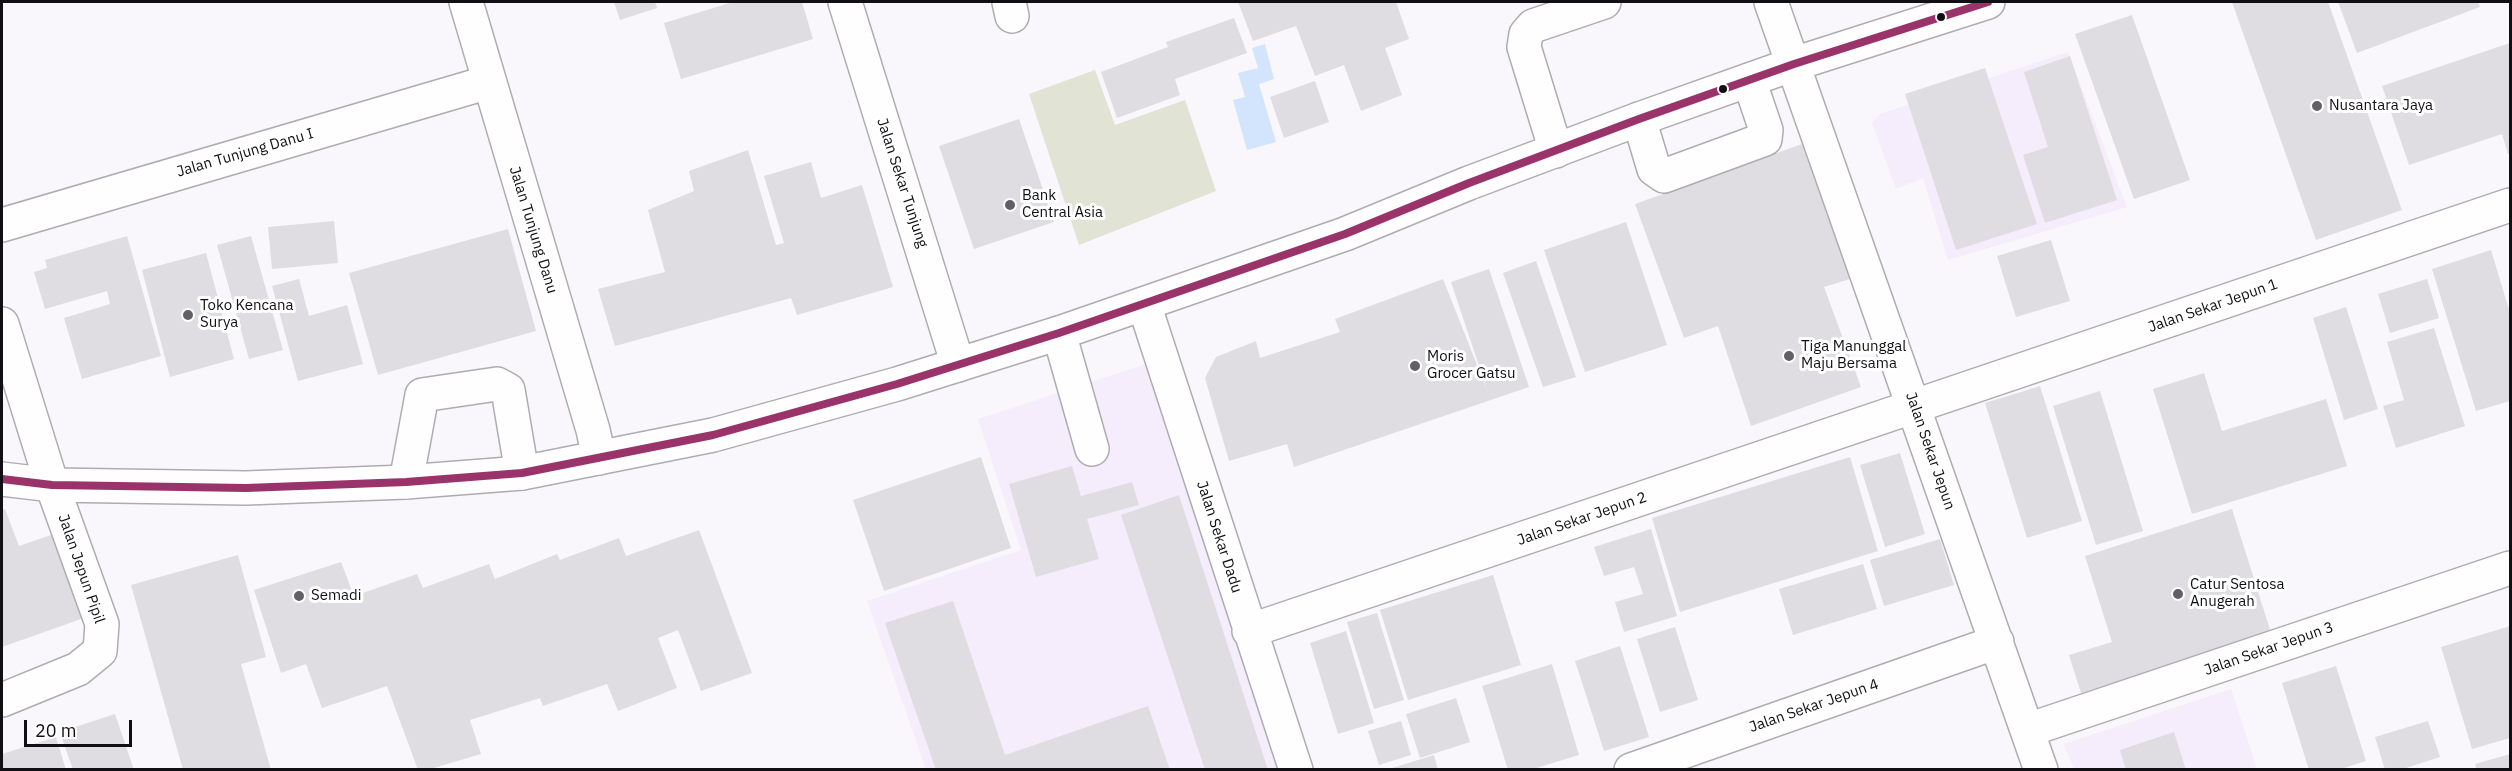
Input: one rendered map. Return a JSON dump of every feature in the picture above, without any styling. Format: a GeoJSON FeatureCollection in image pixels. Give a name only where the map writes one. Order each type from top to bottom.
{"type":"FeatureCollection","features":[{"type":"Feature","properties":{"kind":"main road","name":"Jalan Tunjung Danu"},"geometry":{"type":"LineString","coordinates":[[465,2],[593,430],[599,459]]}},
{"type":"Feature","properties":{"kind":"main road","name":"Jalan Sekar Tunjung"},"geometry":{"type":"LineString","coordinates":[[845,2],[958,365]]}},
{"type":"Feature","properties":{"kind":"main road"},"geometry":{"type":"LineString","coordinates":[[1556,151],[1524,46],[1526,34],[1533,26],[1604,2]]}},
{"type":"Feature","properties":{"kind":"main road","name":"Jalan Sekar Jepun"},"geometry":{"type":"LineString","coordinates":[[1771,2],[2041,770]]}},
{"type":"Feature","properties":{"kind":"main road"},"geometry":{"type":"LineString","coordinates":[[2,480],[52,485],[246,488],[406,482],[522,473],[713,435],[958,365],[1059,333],[1345,234],[1639,119],[1794,64],[1989,2]]}},
{"type":"Feature","properties":{"kind":"main road"},"geometry":{"type":"LineString","coordinates":[[1639,119],[1658,174],[1664,176],[1765,140],[1766,130],[1749,80]]}},
{"type":"Feature","properties":{"kind":"main road","name":"Jalan Tunjung Danu I"},"geometry":{"type":"LineString","coordinates":[[2,225],[489,82]]}},
{"type":"Feature","properties":{"kind":"main road","name":"Jalan Sekar Jepun 1"},"geometry":{"type":"LineString","coordinates":[[1915,407],[2511,205]]}},
{"type":"Feature","properties":{"kind":"main road","name":"Jalan Sekar Dadu"},"geometry":{"type":"LineString","coordinates":[[1144,304],[1296,770]]}},
{"type":"Feature","properties":{"kind":"main road","name":"Jalan Jepun Pipil"},"geometry":{"type":"LineString","coordinates":[[2,324],[52,485],[102,624],[100,651],[78,669],[2,700]]}},
{"type":"Feature","properties":{"kind":"main road"},"geometry":{"type":"LineString","coordinates":[[1059,333],[1092,449]]}},
{"type":"Feature","properties":{"kind":"main road"},"geometry":{"type":"LineString","coordinates":[[406,482],[422,395],[498,384],[508,390],[522,473]]}},
{"type":"Feature","properties":{"kind":"main road","name":"Jalan Sekar Jepun 2"},"geometry":{"type":"LineString","coordinates":[[1249,631],[1915,407]]}},
{"type":"Feature","properties":{"kind":"main road","name":"Jalan Sekar Jepun 3"},"geometry":{"type":"LineString","coordinates":[[2028,730],[2511,568]]}},
{"type":"Feature","properties":{"kind":"main road","name":"Jalan Sekar Jepun 4"},"geometry":{"type":"LineString","coordinates":[[1631,770],[1997,642]]}},
{"type":"Feature","properties":{"kind":"shaded area"},"geometry":{"type":"Polygon","coordinates":[[[2068,52],[2127,207],[1948,260],[1923,178],[1896,189],[1872,123],[1880,114],[2068,52]]]}},
{"type":"Feature","properties":{"kind":"shaded area"},"geometry":{"type":"Polygon","coordinates":[[[1095,70],[1115,125],[1185,100],[1216,191],[1079,245],[1029,94],[1095,70]]]}},
{"type":"Feature","properties":{"kind":"shaded area"},"geometry":{"type":"Polygon","coordinates":[[[1149,363],[1285,769],[926,769],[867,601],[1021,550],[978,419],[1149,363]]]}},
{"type":"Feature","properties":{"kind":"shaded area"},"geometry":{"type":"Polygon","coordinates":[[[2231,689],[2257,769],[2074,769],[2064,744],[2231,689]]]}},
{"type":"Feature","properties":{"kind":"water"},"geometry":{"type":"Polygon","coordinates":[[[1265,44],[1274,79],[1259,84],[1276,142],[1247,150],[1233,100],[1245,97],[1238,73],[1258,68],[1252,48],[1265,44]]]}},
{"type":"Feature","properties":{"kind":"building"},"geometry":{"type":"Polygon","coordinates":[[[614,2],[655,2],[657,8],[620,20],[614,2]]]}},
{"type":"Feature","properties":{"kind":"building"},"geometry":{"type":"Polygon","coordinates":[[[733,2],[802,2],[813,39],[681,79],[664,23],[733,2]]]}},
{"type":"Feature","properties":{"kind":"building"},"geometry":{"type":"Polygon","coordinates":[[[1238,2],[1396,2],[1409,39],[1385,48],[1402,95],[1361,111],[1344,65],[1315,76],[1296,26],[1253,41],[1238,2]]]}},
{"type":"Feature","properties":{"kind":"building","name":"Nusantara Jaya"},"geometry":{"type":"Polygon","coordinates":[[[2232,2],[2328,2],[2402,210],[2316,240],[2232,2]]]}},
{"type":"Feature","properties":{"kind":"building"},"geometry":{"type":"Polygon","coordinates":[[[2338,2],[2478,2],[2480,7],[2357,53],[2338,2]]]}},
{"type":"Feature","properties":{"kind":"building"},"geometry":{"type":"Polygon","coordinates":[[[2132,15],[2190,180],[2134,199],[2075,34],[2132,15]]]}},
{"type":"Feature","properties":{"kind":"building"},"geometry":{"type":"Polygon","coordinates":[[[1234,18],[1247,53],[1175,79],[1180,95],[1117,118],[1101,72],[1168,47],[1166,42],[1234,18]]]}},
{"type":"Feature","properties":{"kind":"building"},"geometry":{"type":"Polygon","coordinates":[[[2510,43],[2510,153],[2508,154],[2502,134],[2409,165],[2382,86],[2510,43]]]}},
{"type":"Feature","properties":{"kind":"building"},"geometry":{"type":"Polygon","coordinates":[[[2070,56],[2117,200],[2045,223],[2023,155],[2048,147],[2024,72],[2070,56]]]}},
{"type":"Feature","properties":{"kind":"building"},"geometry":{"type":"Polygon","coordinates":[[[1985,68],[2037,224],[1956,250],[1905,94],[1985,68]]]}},
{"type":"Feature","properties":{"kind":"building"},"geometry":{"type":"Polygon","coordinates":[[[1315,81],[1329,122],[1284,138],[1270,97],[1315,81]]]}},
{"type":"Feature","properties":{"kind":"building"},"geometry":{"type":"Polygon","coordinates":[[[1019,119],[1054,222],[974,249],[939,146],[1019,119]]]}},
{"type":"Feature","properties":{"kind":"building"},"geometry":{"type":"Polygon","coordinates":[[[1802,144],[1850,279],[1824,287],[1861,387],[1751,426],[1718,326],[1684,338],[1635,204],[1802,144]]]}},
{"type":"Feature","properties":{"kind":"building"},"geometry":{"type":"Polygon","coordinates":[[[748,150],[776,245],[784,243],[764,176],[811,162],[821,198],[862,185],[893,287],[797,315],[791,298],[615,346],[598,289],[665,272],[648,210],[694,191],[689,171],[748,150]]]}},
{"type":"Feature","properties":{"kind":"building"},"geometry":{"type":"Polygon","coordinates":[[[334,221],[338,263],[272,269],[268,227],[334,221]]]}},
{"type":"Feature","properties":{"kind":"building"},"geometry":{"type":"Polygon","coordinates":[[[1626,222],[1667,345],[1585,372],[1544,250],[1626,222]]]}},
{"type":"Feature","properties":{"kind":"building"},"geometry":{"type":"Polygon","coordinates":[[[508,229],[536,331],[378,375],[349,273],[508,229]]]}},
{"type":"Feature","properties":{"kind":"building"},"geometry":{"type":"Polygon","coordinates":[[[127,236],[161,356],[82,379],[64,318],[110,304],[107,291],[45,309],[34,272],[47,268],[45,260],[127,236]]]}},
{"type":"Feature","properties":{"kind":"building"},"geometry":{"type":"Polygon","coordinates":[[[251,236],[283,350],[249,359],[217,245],[251,236]]]}},
{"type":"Feature","properties":{"kind":"building"},"geometry":{"type":"Polygon","coordinates":[[[2051,240],[2070,301],[2016,317],[1997,256],[2051,240]]]}},
{"type":"Feature","properties":{"kind":"building"},"geometry":{"type":"Polygon","coordinates":[[[2491,250],[2510,313],[2510,401],[2476,411],[2432,269],[2491,250]]]}},
{"type":"Feature","properties":{"kind":"building","name":"Toko Kencana Surya"},"geometry":{"type":"Polygon","coordinates":[[[206,253],[234,359],[170,377],[142,270],[206,253]]]}},
{"type":"Feature","properties":{"kind":"building"},"geometry":{"type":"Polygon","coordinates":[[[1536,261],[1576,377],[1543,387],[1503,273],[1536,261]]]}},
{"type":"Feature","properties":{"kind":"building"},"geometry":{"type":"Polygon","coordinates":[[[1489,269],[1529,387],[1294,467],[1287,444],[1229,461],[1205,378],[1216,357],[1256,341],[1260,358],[1340,332],[1335,319],[1443,279],[1487,390],[1451,282],[1489,269]]]}},
{"type":"Feature","properties":{"kind":"building"},"geometry":{"type":"Polygon","coordinates":[[[299,279],[309,316],[347,305],[363,364],[298,381],[272,286],[299,279]]]}},
{"type":"Feature","properties":{"kind":"building"},"geometry":{"type":"Polygon","coordinates":[[[2427,279],[2439,318],[2390,333],[2378,294],[2427,279]]]}},
{"type":"Feature","properties":{"kind":"building"},"geometry":{"type":"Polygon","coordinates":[[[2346,307],[2378,409],[2344,420],[2313,318],[2346,307]]]}},
{"type":"Feature","properties":{"kind":"building"},"geometry":{"type":"Polygon","coordinates":[[[2434,328],[2465,426],[2396,448],[2383,406],[2404,400],[2387,342],[2434,328]]]}},
{"type":"Feature","properties":{"kind":"building"},"geometry":{"type":"Polygon","coordinates":[[[2204,373],[2222,431],[2326,399],[2347,466],[2192,514],[2153,389],[2204,373]]]}},
{"type":"Feature","properties":{"kind":"building"},"geometry":{"type":"Polygon","coordinates":[[[2040,386],[2082,521],[2027,538],[1985,403],[2040,386]]]}},
{"type":"Feature","properties":{"kind":"building"},"geometry":{"type":"Polygon","coordinates":[[[2100,391],[2143,531],[2096,545],[2053,406],[2100,391]]]}},
{"type":"Feature","properties":{"kind":"building"},"geometry":{"type":"Polygon","coordinates":[[[1900,453],[1925,534],[1885,547],[1860,465],[1900,453]]]}},
{"type":"Feature","properties":{"kind":"building"},"geometry":{"type":"Polygon","coordinates":[[[981,457],[1011,548],[884,591],[853,500],[981,457]]]}},
{"type":"Feature","properties":{"kind":"building"},"geometry":{"type":"Polygon","coordinates":[[[1850,457],[1878,551],[1680,612],[1652,518],[1850,457]]]}},
{"type":"Feature","properties":{"kind":"building"},"geometry":{"type":"Polygon","coordinates":[[[1072,466],[1081,496],[1132,482],[1139,505],[1087,519],[1099,559],[1036,577],[1009,484],[1072,466]]]}},
{"type":"Feature","properties":{"kind":"building"},"geometry":{"type":"Polygon","coordinates":[[[1179,495],[1268,770],[1205,770],[1121,515],[1179,495]]]}},
{"type":"Feature","properties":{"kind":"building"},"geometry":{"type":"Polygon","coordinates":[[[5,509],[19,546],[54,534],[84,618],[2,647],[2,510],[5,509]]]}},
{"type":"Feature","properties":{"kind":"building","name":"Catur Sentosa Anugerah"},"geometry":{"type":"Polygon","coordinates":[[[2232,509],[2271,633],[2081,693],[2069,655],[2112,642],[2085,556],[2232,509]]]}},
{"type":"Feature","properties":{"kind":"building"},"geometry":{"type":"Polygon","coordinates":[[[1651,529],[1677,616],[1624,632],[1615,602],[1643,594],[1634,567],[1604,576],[1594,547],[1651,529]]]}},
{"type":"Feature","properties":{"kind":"building"},"geometry":{"type":"Polygon","coordinates":[[[699,530],[752,673],[701,691],[678,630],[658,638],[677,688],[618,711],[607,684],[543,706],[540,698],[470,720],[481,754],[427,770],[418,770],[387,686],[322,708],[306,664],[281,673],[254,590],[341,562],[354,596],[417,574],[423,588],[489,564],[495,579],[557,554],[560,560],[619,538],[626,556],[699,530]]]}},
{"type":"Feature","properties":{"kind":"building"},"geometry":{"type":"Polygon","coordinates":[[[1940,539],[1954,585],[1884,606],[1870,560],[1940,539]]]}},
{"type":"Feature","properties":{"kind":"building"},"geometry":{"type":"Polygon","coordinates":[[[238,555],[266,657],[241,664],[271,770],[183,770],[131,585],[238,555]]]}},
{"type":"Feature","properties":{"kind":"building"},"geometry":{"type":"Polygon","coordinates":[[[1863,564],[1877,609],[1793,635],[1779,589],[1863,564]]]}},
{"type":"Feature","properties":{"kind":"building"},"geometry":{"type":"Polygon","coordinates":[[[1493,575],[1521,665],[1408,700],[1380,610],[1493,575]]]}},
{"type":"Feature","properties":{"kind":"building"},"geometry":{"type":"Polygon","coordinates":[[[953,601],[1005,755],[1148,706],[1170,770],[936,770],[885,623],[953,601]]]}},
{"type":"Feature","properties":{"kind":"building"},"geometry":{"type":"Polygon","coordinates":[[[1377,613],[1404,700],[1374,709],[1347,622],[1377,613]]]}},
{"type":"Feature","properties":{"kind":"building"},"geometry":{"type":"Polygon","coordinates":[[[2510,626],[2510,738],[2472,749],[2441,647],[2510,626]]]}},
{"type":"Feature","properties":{"kind":"building"},"geometry":{"type":"Polygon","coordinates":[[[1675,627],[1698,700],[1660,712],[1637,639],[1675,627]]]}},
{"type":"Feature","properties":{"kind":"building"},"geometry":{"type":"Polygon","coordinates":[[[1346,631],[1374,723],[1338,734],[1310,643],[1346,631]]]}},
{"type":"Feature","properties":{"kind":"building"},"geometry":{"type":"Polygon","coordinates":[[[1620,646],[1649,737],[1604,751],[1575,661],[1620,646]]]}},
{"type":"Feature","properties":{"kind":"building"},"geometry":{"type":"Polygon","coordinates":[[[1552,664],[1579,755],[1530,770],[1508,770],[1482,686],[1552,664]]]}},
{"type":"Feature","properties":{"kind":"building"},"geometry":{"type":"Polygon","coordinates":[[[2336,666],[2366,761],[2338,770],[2309,770],[2282,683],[2336,666]]]}},
{"type":"Feature","properties":{"kind":"building"},"geometry":{"type":"Polygon","coordinates":[[[1456,698],[1470,742],[1420,758],[1406,714],[1456,698]]]}},
{"type":"Feature","properties":{"kind":"building"},"geometry":{"type":"Polygon","coordinates":[[[115,714],[134,770],[73,770],[60,732],[115,714]]]}},
{"type":"Feature","properties":{"kind":"building"},"geometry":{"type":"Polygon","coordinates":[[[1401,721],[1411,755],[1379,765],[1368,731],[1401,721]]]}},
{"type":"Feature","properties":{"kind":"building"},"geometry":{"type":"Polygon","coordinates":[[[2428,721],[2440,757],[2400,770],[2385,770],[2375,737],[2428,721]]]}},
{"type":"Feature","properties":{"kind":"building"},"geometry":{"type":"Polygon","coordinates":[[[2174,732],[2186,770],[2126,770],[2120,750],[2174,732]]]}},
{"type":"Feature","properties":{"kind":"building"},"geometry":{"type":"Polygon","coordinates":[[[56,737],[66,770],[2,770],[2,754],[56,737]]]}},
{"type":"Feature","properties":{"kind":"building"},"geometry":{"type":"Polygon","coordinates":[[[2510,754],[2510,770],[2477,770],[2475,764],[2510,754]]]}},
{"type":"Feature","properties":{"kind":"building"},"geometry":{"type":"Polygon","coordinates":[[[1434,755],[1438,770],[1389,770],[1389,769],[1434,755]]]}},
{"type":"Feature","properties":{"kind":"transit line"},"geometry":{"type":"LineString","coordinates":[[2,479],[52,485],[246,488],[406,482],[522,473],[713,435],[897,384],[1059,333],[1345,234],[1469,183],[1639,119],[1794,64],[1988,2]]}},
{"type":"Feature","properties":{"kind":"place","name":"Nusantara Jaya"},"geometry":{"type":"Point","coordinates":[2317,106]}},
{"type":"Feature","properties":{"kind":"place","name":"Bank Central Asia"},"geometry":{"type":"Point","coordinates":[1010,205]}},
{"type":"Feature","properties":{"kind":"place","name":"Toko Kencana Surya"},"geometry":{"type":"Point","coordinates":[188,315]}},
{"type":"Feature","properties":{"kind":"place","name":"Tiga Manunggal Maju Bersama"},"geometry":{"type":"Point","coordinates":[1789,356]}},
{"type":"Feature","properties":{"kind":"place","name":"Moris Grocer Gatsu"},"geometry":{"type":"Point","coordinates":[1415,366]}},
{"type":"Feature","properties":{"kind":"place","name":"Catur Sentosa Anugerah"},"geometry":{"type":"Point","coordinates":[2178,594]}},
{"type":"Feature","properties":{"kind":"place","name":"Semadi"},"geometry":{"type":"Point","coordinates":[299,596]}}]}
